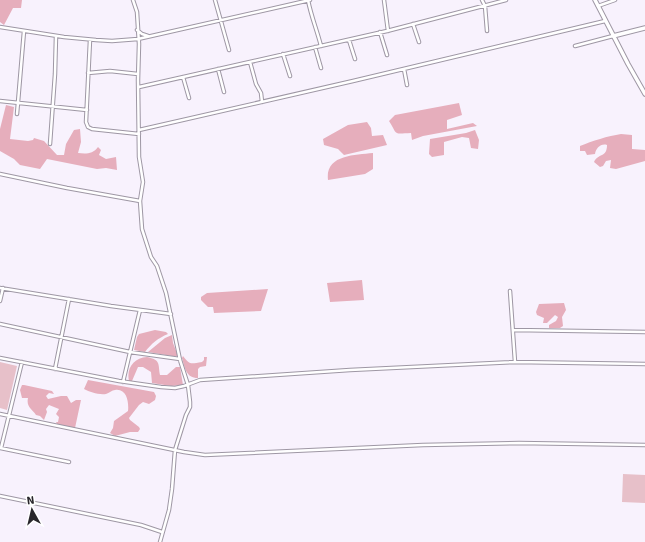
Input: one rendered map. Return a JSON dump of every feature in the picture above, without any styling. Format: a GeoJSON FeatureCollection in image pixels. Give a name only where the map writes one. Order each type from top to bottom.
{"type":"FeatureCollection","features":[{"type":"Feature","properties":{"kind":"street"},"geometry":{"type":"LineString","coordinates":[[133,0],[137,12],[139,157],[143,182],[140,202],[143,233],[151,257],[157,266],[171,314],[180,360],[188,385],[190,407],[175,450],[169,510],[160,542]]}},
{"type":"Feature","properties":{"kind":"street"},"geometry":{"type":"LineString","coordinates":[[216,0],[228,50]]}},
{"type":"Feature","properties":{"kind":"street"},"geometry":{"type":"LineString","coordinates":[[0,27],[90,40],[112,41],[138,39],[308,0],[311,18],[316,27],[321,46]]}},
{"type":"Feature","properties":{"kind":"street"},"geometry":{"type":"LineString","coordinates":[[384,0],[388,31]]}},
{"type":"Feature","properties":{"kind":"street"},"geometry":{"type":"LineString","coordinates":[[482,0],[485,6],[487,31]]}},
{"type":"Feature","properties":{"kind":"street"},"geometry":{"type":"LineString","coordinates":[[138,87],[388,31],[506,0]]}},
{"type":"Feature","properties":{"kind":"street"},"geometry":{"type":"LineString","coordinates":[[595,0],[613,36],[645,92]]}},
{"type":"Feature","properties":{"kind":"street"},"geometry":{"type":"LineString","coordinates":[[598,6],[615,0]]}},
{"type":"Feature","properties":{"kind":"street"},"geometry":{"type":"LineString","coordinates":[[90,40],[86,110],[86,122],[88,127],[92,129],[139,132],[605,20]]}},
{"type":"Feature","properties":{"kind":"street"},"geometry":{"type":"LineString","coordinates":[[413,24],[419,42]]}},
{"type":"Feature","properties":{"kind":"street"},"geometry":{"type":"LineString","coordinates":[[575,46],[645,28]]}},
{"type":"Feature","properties":{"kind":"street"},"geometry":{"type":"LineString","coordinates":[[137,30],[148,36]]}},
{"type":"Feature","properties":{"kind":"street"},"geometry":{"type":"LineString","coordinates":[[17,114],[24,31]]}},
{"type":"Feature","properties":{"kind":"street"},"geometry":{"type":"LineString","coordinates":[[380,32],[387,55]]}},
{"type":"Feature","properties":{"kind":"street"},"geometry":{"type":"LineString","coordinates":[[50,144],[56,36]]}},
{"type":"Feature","properties":{"kind":"street"},"geometry":{"type":"LineString","coordinates":[[349,40],[355,59]]}},
{"type":"Feature","properties":{"kind":"street"},"geometry":{"type":"LineString","coordinates":[[315,47],[321,68]]}},
{"type":"Feature","properties":{"kind":"street"},"geometry":{"type":"LineString","coordinates":[[283,54],[290,76]]}},
{"type":"Feature","properties":{"kind":"street"},"geometry":{"type":"LineString","coordinates":[[250,62],[256,84],[261,93],[262,102]]}},
{"type":"Feature","properties":{"kind":"street"},"geometry":{"type":"LineString","coordinates":[[218,69],[224,92]]}},
{"type":"Feature","properties":{"kind":"street"},"geometry":{"type":"LineString","coordinates":[[404,69],[407,85]]}},
{"type":"Feature","properties":{"kind":"street"},"geometry":{"type":"LineString","coordinates":[[88,73],[110,72],[138,74]]}},
{"type":"Feature","properties":{"kind":"street"},"geometry":{"type":"LineString","coordinates":[[183,77],[189,98]]}},
{"type":"Feature","properties":{"kind":"street"},"geometry":{"type":"LineString","coordinates":[[0,101],[86,110]]}},
{"type":"Feature","properties":{"kind":"street"},"geometry":{"type":"LineString","coordinates":[[0,174],[140,202]]}},
{"type":"Feature","properties":{"kind":"street"},"geometry":{"type":"LineString","coordinates":[[0,302],[1,288],[171,314]]}},
{"type":"Feature","properties":{"kind":"street"},"geometry":{"type":"LineString","coordinates":[[510,291],[515,362]]}},
{"type":"Feature","properties":{"kind":"street"},"geometry":{"type":"LineString","coordinates":[[55,369],[69,299]]}},
{"type":"Feature","properties":{"kind":"street"},"geometry":{"type":"LineString","coordinates":[[123,382],[140,310]]}},
{"type":"Feature","properties":{"kind":"street"},"geometry":{"type":"LineString","coordinates":[[0,324],[130,352],[180,360]]}},
{"type":"Feature","properties":{"kind":"street"},"geometry":{"type":"LineString","coordinates":[[513,330],[624,330],[645,332]]}},
{"type":"Feature","properties":{"kind":"street"},"geometry":{"type":"LineString","coordinates":[[0,358],[123,382],[175,388],[200,380],[350,370],[515,362],[645,364]]}},
{"type":"Feature","properties":{"kind":"street"},"geometry":{"type":"LineString","coordinates":[[22,362],[0,448],[69,462]]}},
{"type":"Feature","properties":{"kind":"street"},"geometry":{"type":"LineString","coordinates":[[0,414],[205,455],[423,444],[645,445]]}},
{"type":"Feature","properties":{"kind":"street"},"geometry":{"type":"LineString","coordinates":[[0,496],[140,524],[162,532]]}},
{"type":"Feature","properties":{"kind":"shaded area"},"geometry":{"type":"Polygon","coordinates":[[[0,0],[22,0],[21,8],[13,8],[4,25],[0,22],[0,0]]]}},
{"type":"Feature","properties":{"kind":"shaded area"},"geometry":{"type":"Polygon","coordinates":[[[459,103],[462,115],[447,120],[447,129],[473,123],[477,126],[423,136],[412,140],[411,133],[396,133],[389,121],[395,115],[459,103]]]}},
{"type":"Feature","properties":{"kind":"shaded area"},"geometry":{"type":"Polygon","coordinates":[[[6,105],[14,107],[10,139],[28,141],[33,140],[34,138],[44,141],[57,155],[64,155],[66,144],[74,130],[80,129],[81,142],[78,153],[89,153],[98,147],[101,150],[99,155],[106,159],[116,157],[117,170],[106,168],[97,169],[47,159],[40,169],[20,165],[14,159],[0,151],[0,129],[6,105]]]}},
{"type":"Feature","properties":{"kind":"shaded area"},"geometry":{"type":"Polygon","coordinates":[[[367,122],[371,128],[372,136],[383,135],[387,145],[344,155],[338,149],[324,145],[323,139],[348,125],[367,122]]]}},
{"type":"Feature","properties":{"kind":"shaded area"},"geometry":{"type":"Polygon","coordinates":[[[475,130],[479,140],[478,149],[471,148],[469,138],[462,137],[444,142],[444,155],[432,157],[429,154],[430,139],[475,130]]]}},
{"type":"Feature","properties":{"kind":"shaded area"},"geometry":{"type":"Polygon","coordinates":[[[621,134],[632,135],[632,149],[645,150],[645,161],[616,169],[610,168],[611,160],[606,161],[603,166],[600,167],[594,162],[598,157],[606,152],[607,145],[599,146],[595,154],[587,155],[585,151],[580,151],[580,146],[621,134]]]}},
{"type":"Feature","properties":{"kind":"shaded area"},"geometry":{"type":"Polygon","coordinates":[[[373,153],[373,169],[365,174],[328,180],[328,172],[336,161],[350,156],[373,153]]]}},
{"type":"Feature","properties":{"kind":"shaded area"},"geometry":{"type":"Polygon","coordinates":[[[362,280],[364,300],[330,302],[327,283],[362,280]]]}},
{"type":"Feature","properties":{"kind":"shaded area"},"geometry":{"type":"Polygon","coordinates":[[[268,289],[261,311],[214,313],[213,307],[208,307],[201,300],[201,297],[207,293],[268,289]]]}},
{"type":"Feature","properties":{"kind":"shaded area"},"geometry":{"type":"Polygon","coordinates":[[[564,303],[566,310],[562,317],[563,326],[560,328],[549,328],[549,325],[556,321],[558,317],[555,315],[547,323],[543,323],[544,318],[537,315],[536,312],[539,304],[564,303]]]}},
{"type":"Feature","properties":{"kind":"shaded area"},"geometry":{"type":"Polygon","coordinates":[[[155,330],[166,332],[168,334],[161,337],[145,352],[134,350],[139,334],[155,330]]]}},
{"type":"Feature","properties":{"kind":"shaded area"},"geometry":{"type":"Polygon","coordinates":[[[172,335],[173,343],[178,356],[148,352],[165,338],[172,335]]]}},
{"type":"Feature","properties":{"kind":"shaded area"},"geometry":{"type":"Polygon","coordinates":[[[183,356],[187,361],[193,363],[202,362],[204,357],[207,357],[206,366],[198,369],[198,378],[194,378],[188,374],[182,358],[183,356]]]}},
{"type":"Feature","properties":{"kind":"shaded area"},"geometry":{"type":"Polygon","coordinates":[[[147,357],[157,361],[160,375],[167,375],[176,367],[180,367],[183,385],[171,386],[152,383],[151,372],[143,367],[138,367],[132,381],[129,381],[128,376],[132,364],[138,359],[147,357]]]}},
{"type":"Feature","properties":{"kind":"shaded area"},"geometry":{"type":"Polygon","coordinates":[[[0,362],[17,366],[7,410],[0,408],[0,362]]]}},
{"type":"Feature","properties":{"kind":"shaded area"},"geometry":{"type":"Polygon","coordinates":[[[88,380],[154,392],[156,396],[155,400],[149,404],[143,402],[129,418],[139,427],[140,429],[138,432],[130,432],[115,436],[110,433],[113,428],[114,421],[128,411],[128,404],[125,394],[119,390],[114,390],[103,394],[86,390],[84,389],[88,380]]]}},
{"type":"Feature","properties":{"kind":"shaded area"},"geometry":{"type":"Polygon","coordinates":[[[22,385],[52,391],[54,394],[49,393],[46,396],[48,399],[67,396],[71,403],[76,400],[81,400],[75,428],[57,424],[56,422],[58,422],[59,417],[56,414],[59,409],[49,405],[46,409],[47,412],[44,420],[40,416],[36,415],[29,406],[28,398],[22,398],[20,390],[22,385]]]}},
{"type":"Feature","properties":{"kind":"shaded area"},"geometry":{"type":"Polygon","coordinates":[[[623,474],[645,475],[645,503],[622,502],[623,474]]]}}]}
